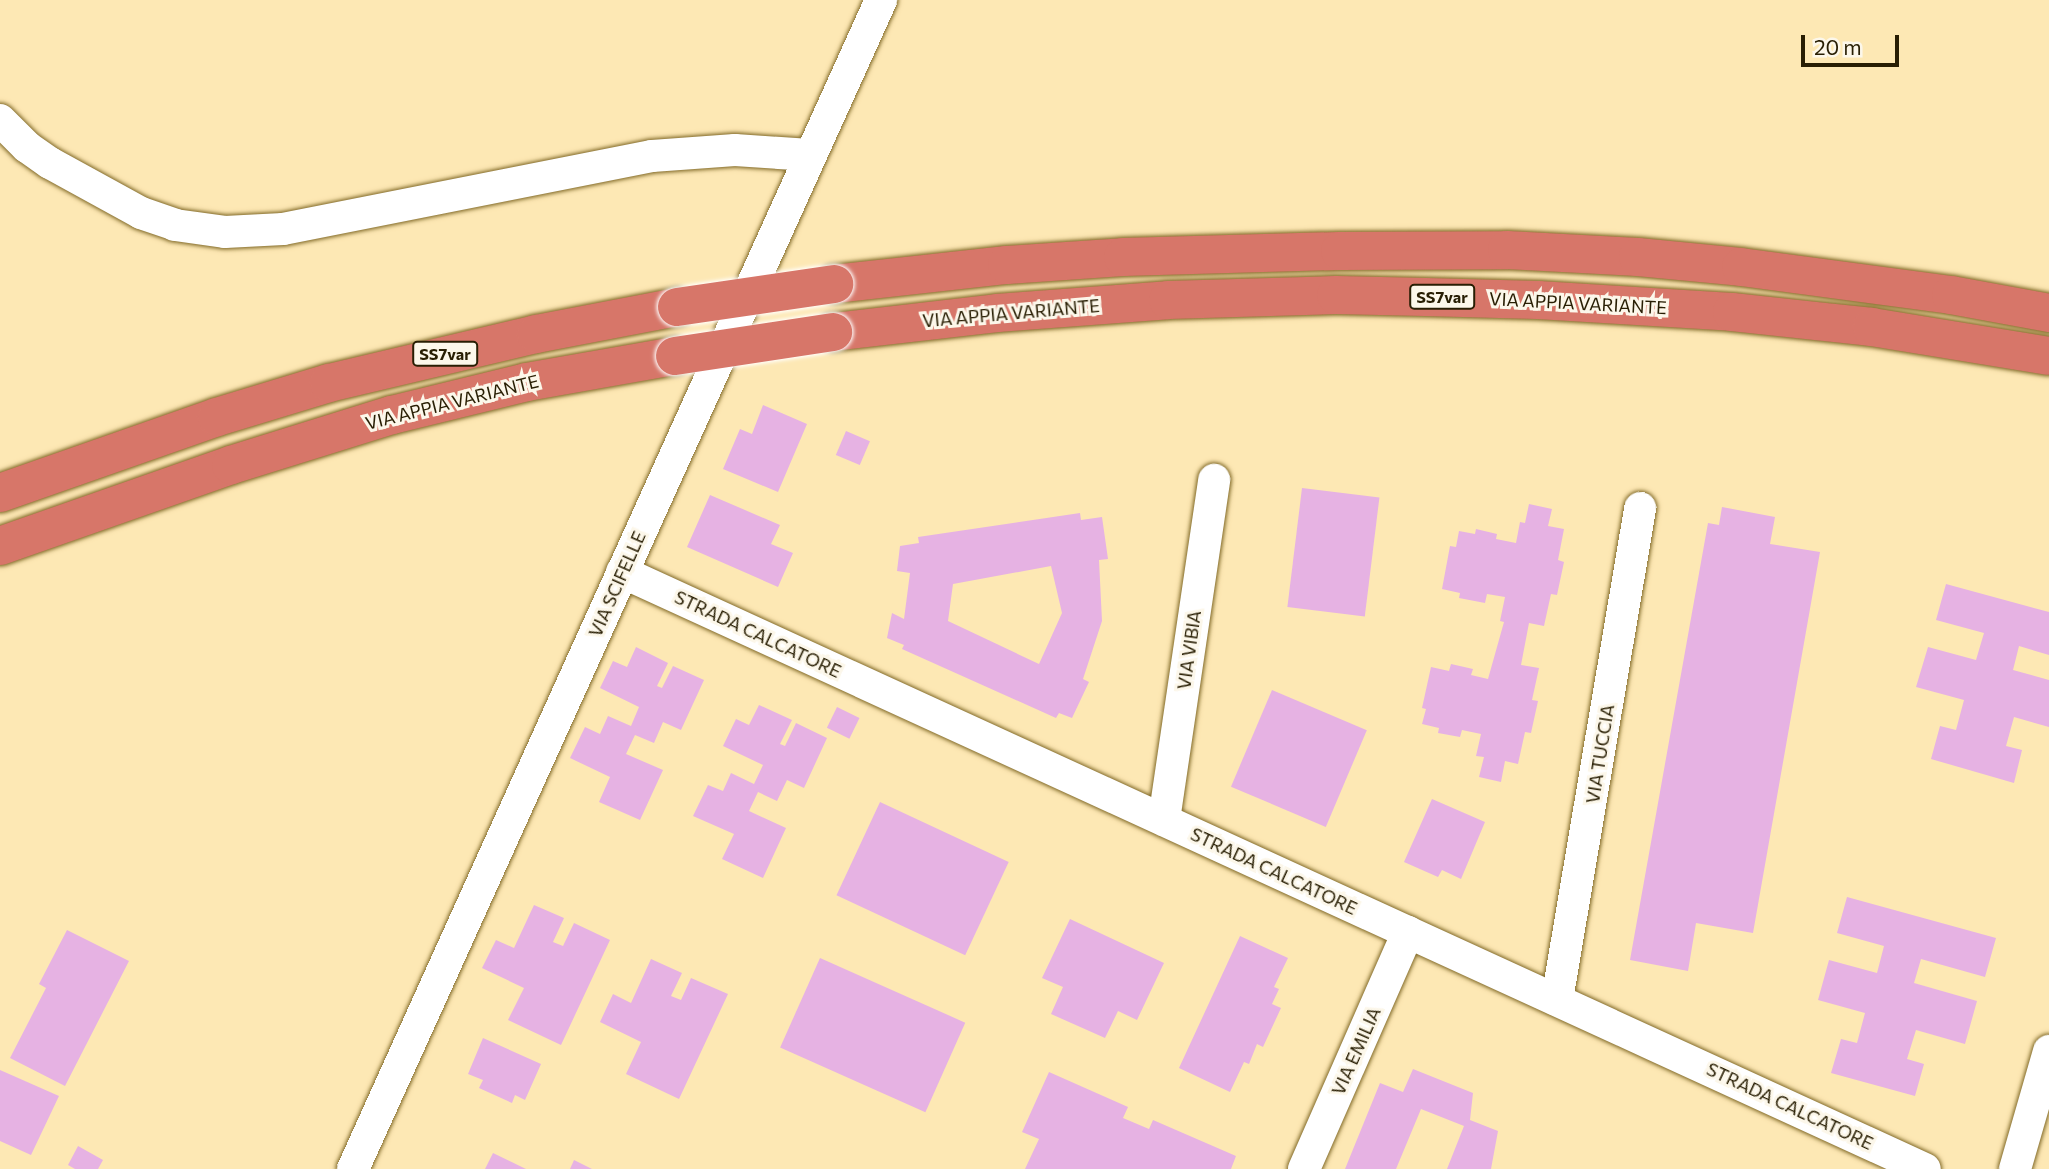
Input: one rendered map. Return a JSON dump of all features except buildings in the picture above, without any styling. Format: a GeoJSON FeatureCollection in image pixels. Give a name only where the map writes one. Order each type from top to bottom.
{"type":"FeatureCollection","features":[{"type":"Feature","properties":{"kind":"highway","name":"SS7var"},"geometry":{"type":"LineString","coordinates":[[0,493],[217,417],[329,383],[430,358],[677,307],[834,284],[1007,265],[1123,257],[1507,250],[1638,257],[1741,267],[1951,295],[2049,313]]}},
{"type":"Feature","properties":{"kind":"highway","name":"VIA APPIA VARIANTE"},"geometry":{"type":"LineString","coordinates":[[0,546],[231,465],[459,398],[527,382],[833,332],[997,313],[1168,300],[1400,296],[1538,300],[1732,312],[1872,327],[2049,356]]}},
{"type":"Feature","properties":{"kind":"street","name":"VIA SCIFELLE"},"geometry":{"type":"LineString","coordinates":[[353,1169],[881,0]]}},
{"type":"Feature","properties":{"kind":"street"},"geometry":{"type":"LineString","coordinates":[[0,120],[27,147],[50,163],[141,213],[174,225],[225,232],[283,229],[673,153],[734,150],[810,155]]}},
{"type":"Feature","properties":{"kind":"street","name":"VIA VIBIA"},"geometry":{"type":"LineString","coordinates":[[1164,820],[1214,481]]}},
{"type":"Feature","properties":{"kind":"street","name":"VIA TUCCIA"},"geometry":{"type":"LineString","coordinates":[[1558,1000],[1640,508]]}},
{"type":"Feature","properties":{"kind":"street","name":"STRADA CALCATORE"},"geometry":{"type":"LineString","coordinates":[[622,572],[1925,1169]]}},
{"type":"Feature","properties":{"kind":"street","name":"VIA EMILIA"},"geometry":{"type":"LineString","coordinates":[[1304,1169],[1408,932]]}},
{"type":"Feature","properties":{"kind":"street"},"geometry":{"type":"LineString","coordinates":[[2015,1169],[2049,1051]]}}]}
